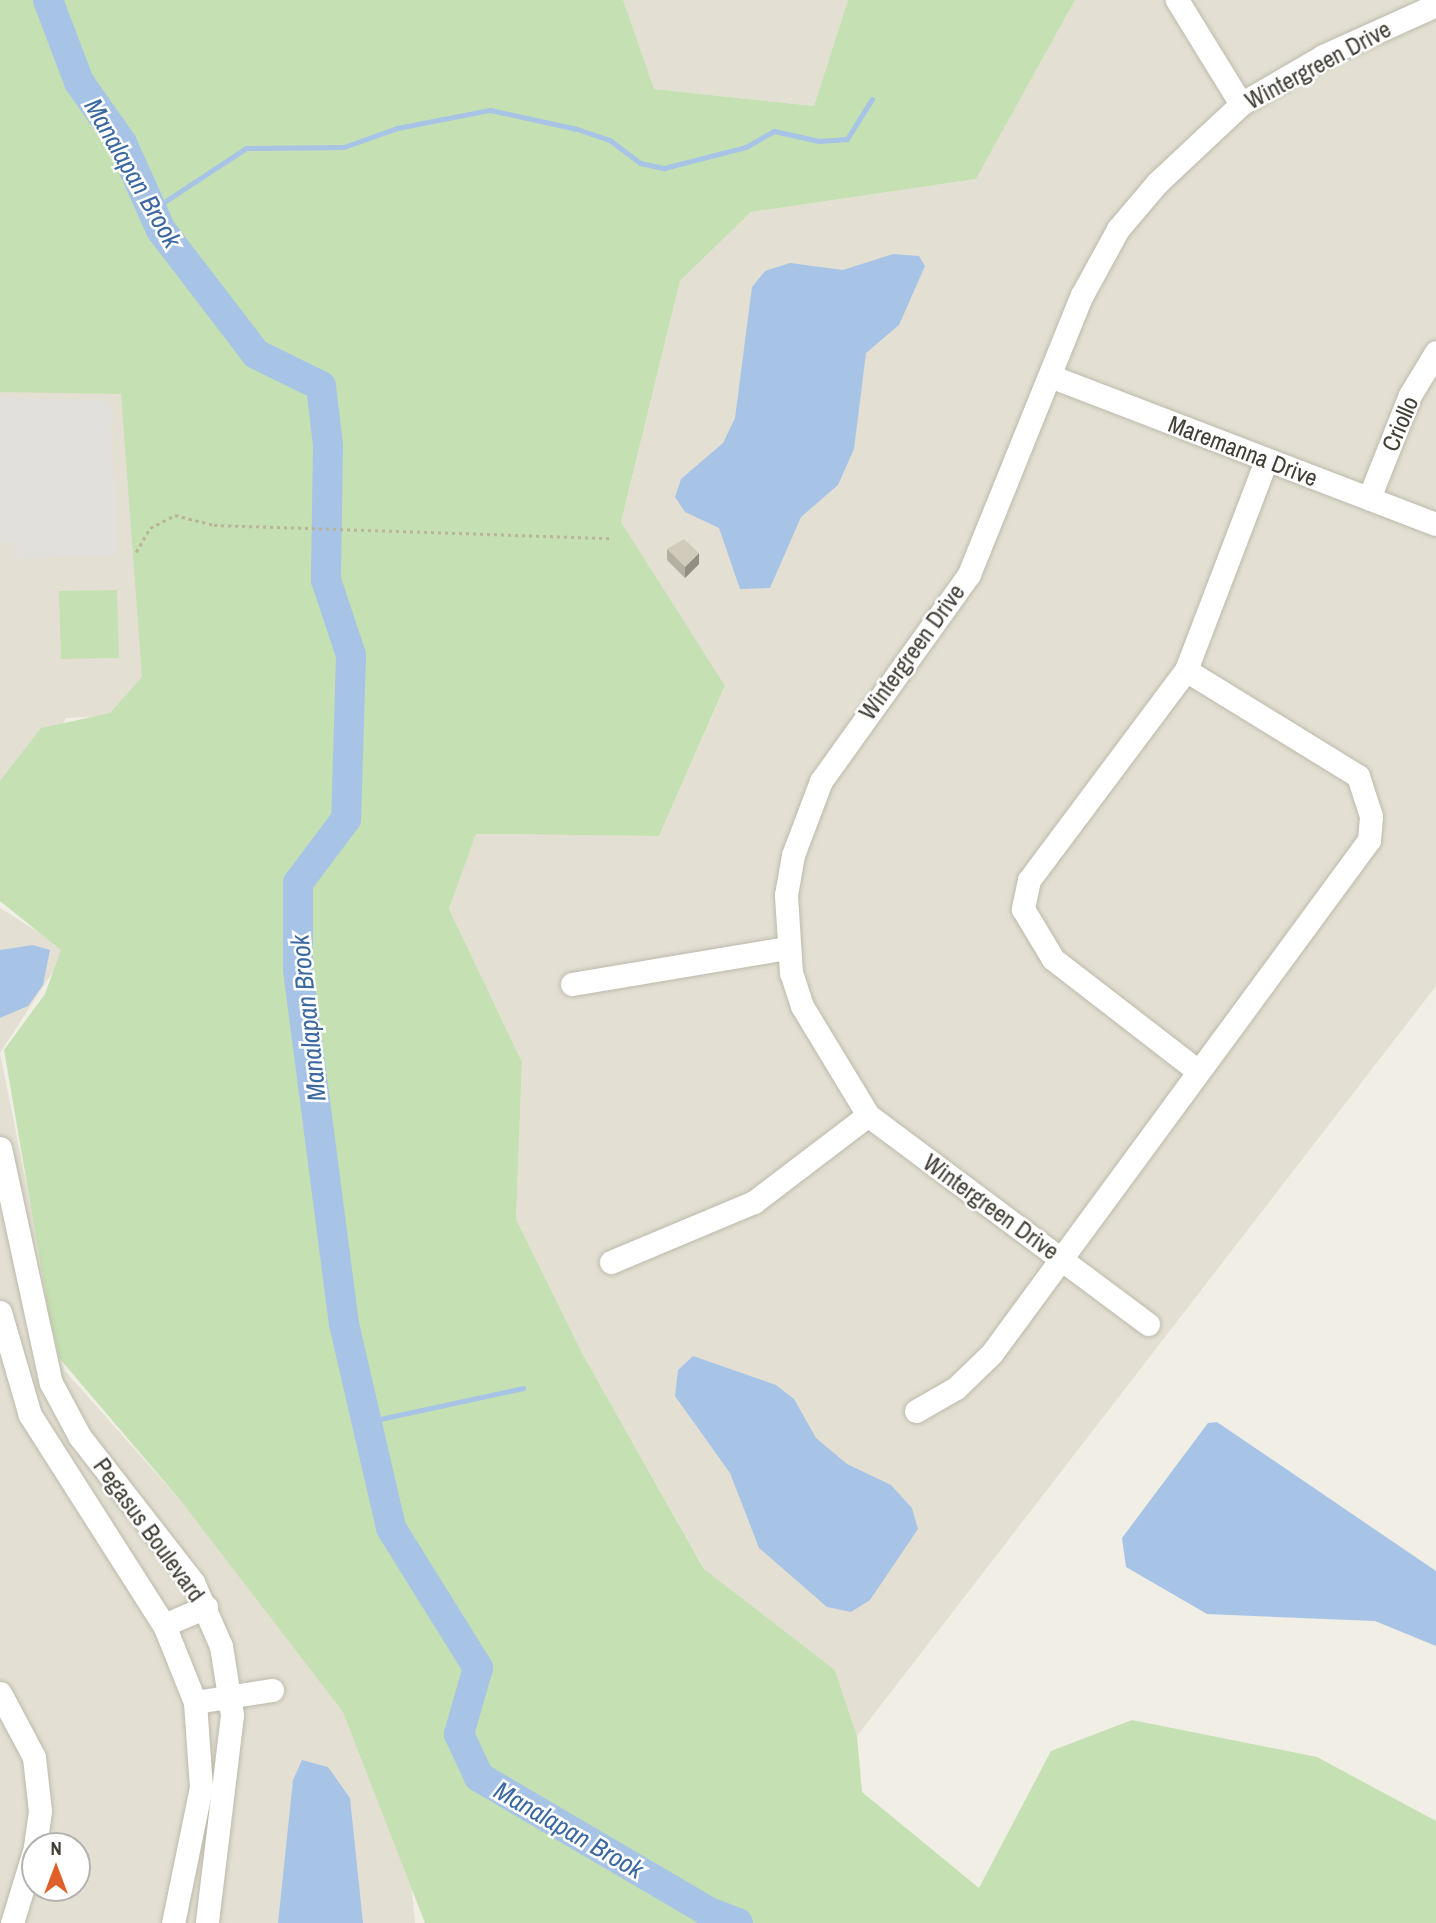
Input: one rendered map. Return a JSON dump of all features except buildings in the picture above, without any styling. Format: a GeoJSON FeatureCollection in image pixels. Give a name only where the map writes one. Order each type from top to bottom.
{"type":"FeatureCollection","features":[{"type":"Feature","properties":{"kind":"street"},"geometry":{"type":"LineString","coordinates":[[1177,0],[1241,104]]}},
{"type":"Feature","properties":{"kind":"street","name":"Wintergreen Drive"},"geometry":{"type":"LineString","coordinates":[[1148,1324],[868,1115],[802,1006],[788,948],[793,855],[821,781],[969,574],[1050,376],[1118,229],[1157,183],[1241,104],[1323,56],[1436,5]]}},
{"type":"Feature","properties":{"kind":"street","name":"Criollo"},"geometry":{"type":"LineString","coordinates":[[1370,498],[1410,395],[1436,352]]}},
{"type":"Feature","properties":{"kind":"street","name":"Maremanna Drive"},"geometry":{"type":"LineString","coordinates":[[1050,376],[1436,524]]}},
{"type":"Feature","properties":{"kind":"street"},"geometry":{"type":"LineString","coordinates":[[1198,1071],[1053,959],[1023,909],[1029,880],[1186,670],[1266,460]]}},
{"type":"Feature","properties":{"kind":"street"},"geometry":{"type":"LineString","coordinates":[[916,1411],[956,1388],[992,1353],[1063,1260],[1198,1071],[1369,840],[1371,816],[1358,776],[1186,670]]}},
{"type":"Feature","properties":{"kind":"street"},"geometry":{"type":"LineString","coordinates":[[572,984],[788,948]]}},
{"type":"Feature","properties":{"kind":"street"},"geometry":{"type":"LineString","coordinates":[[611,1262],[754,1202],[868,1115]]}},
{"type":"Feature","properties":{"kind":"street","name":"Pegasus Boulevard"},"geometry":{"type":"LineString","coordinates":[[0,1148],[51,1383],[80,1437],[206,1607],[231,1697],[230,1749],[207,1923]]}},
{"type":"Feature","properties":{"kind":"street","name":"Pegasus Boulevard"},"geometry":{"type":"LineString","coordinates":[[0,1312],[10,1397],[44,1443],[164,1625],[195,1702],[201,1787],[173,1923]]}},
{"type":"Feature","properties":{"kind":"street"},"geometry":{"type":"LineString","coordinates":[[10,1397],[51,1383]]}},
{"type":"Feature","properties":{"kind":"street"},"geometry":{"type":"LineString","coordinates":[[164,1625],[206,1607]]}},
{"type":"Feature","properties":{"kind":"street"},"geometry":{"type":"LineString","coordinates":[[195,1702],[272,1690]]}},
{"type":"Feature","properties":{"kind":"street"},"geometry":{"type":"LineString","coordinates":[[0,1693],[34,1757],[40,1811],[37,1832]]}},
{"type":"Feature","properties":{"kind":"street"},"geometry":{"type":"LineString","coordinates":[[12,1923],[21,1893]]}},
{"type":"Feature","properties":{"kind":"path"},"geometry":{"type":"LineString","coordinates":[[136,552],[150,528],[175,515],[248,526],[593,533],[611,537]]}},
{"type":"Feature","properties":{"kind":"shaded area"},"geometry":{"type":"Polygon","coordinates":[[[623,0],[848,0],[814,106],[653,89],[623,0]]]}},
{"type":"Feature","properties":{"kind":"shaded area"},"geometry":{"type":"Polygon","coordinates":[[[1075,0],[1436,0],[1436,986],[857,1736],[835,1670],[705,1570],[582,1353],[516,1219],[522,1062],[449,909],[476,834],[659,836],[725,687],[621,522],[680,281],[751,212],[976,179],[1075,0]]]}},
{"type":"Feature","properties":{"kind":"shaded area"},"geometry":{"type":"Polygon","coordinates":[[[0,380],[141,388],[145,714],[66,718],[35,768],[0,888],[0,380]]]}},
{"type":"Feature","properties":{"kind":"shaded area"},"geometry":{"type":"Polygon","coordinates":[[[0,398],[110,401],[117,555],[15,559],[15,543],[0,543],[0,398]]]}},
{"type":"Feature","properties":{"kind":"shaded area"},"geometry":{"type":"Polygon","coordinates":[[[0,908],[67,950],[0,1053],[0,908]]]}},
{"type":"Feature","properties":{"kind":"shaded area"},"geometry":{"type":"Polygon","coordinates":[[[0,1053],[64,1370],[353,1694],[404,1803],[415,1923],[0,1923],[0,1053]]]}},
{"type":"Feature","properties":{"kind":"green space"},"geometry":{"type":"Polygon","coordinates":[[[0,0],[623,0],[654,89],[814,106],[848,0],[1075,0],[976,179],[751,212],[680,281],[621,522],[725,686],[659,836],[476,834],[449,909],[522,1062],[516,1219],[582,1353],[704,1569],[835,1670],[857,1736],[862,1792],[979,1888],[1051,1751],[1132,1720],[1317,1757],[1436,1821],[1436,1923],[425,1923],[343,1712],[181,1501],[60,1359],[50,1318],[4,1050],[45,994],[61,950],[0,901],[0,781],[41,728],[110,713],[142,677],[121,394],[0,392],[0,0]]]}},
{"type":"Feature","properties":{"kind":"green space"},"geometry":{"type":"Polygon","coordinates":[[[117,590],[119,658],[61,659],[59,591],[117,590]]]}},
{"type":"Feature","properties":{"kind":"water"},"geometry":{"type":"Polygon","coordinates":[[[893,254],[919,256],[925,266],[899,325],[866,353],[854,449],[838,485],[801,517],[770,588],[740,589],[719,528],[685,512],[675,497],[681,479],[723,443],[735,418],[752,287],[765,271],[790,263],[843,270],[893,254]]]}},
{"type":"Feature","properties":{"kind":"water"},"geometry":{"type":"Polygon","coordinates":[[[33,945],[50,950],[43,985],[28,1006],[0,1018],[0,950],[33,945]]]}},
{"type":"Feature","properties":{"kind":"water"},"geometry":{"type":"Polygon","coordinates":[[[693,1356],[776,1385],[794,1399],[816,1438],[847,1464],[891,1485],[912,1508],[918,1529],[870,1600],[851,1612],[827,1607],[759,1548],[730,1473],[675,1396],[678,1370],[693,1356]]]}},
{"type":"Feature","properties":{"kind":"water"},"geometry":{"type":"Polygon","coordinates":[[[1217,1422],[1436,1571],[1436,1646],[1375,1621],[1207,1614],[1126,1567],[1122,1538],[1208,1423],[1217,1422]]]}},
{"type":"Feature","properties":{"kind":"water"},"geometry":{"type":"Polygon","coordinates":[[[302,1760],[328,1767],[350,1798],[363,1923],[278,1923],[293,1780],[302,1760]]]}},
{"type":"Feature","properties":{"kind":"waterway","name":"Manalapan Brook"},"geometry":{"type":"LineString","coordinates":[[48,0],[79,82],[122,143],[161,230],[256,354],[321,386],[328,446],[326,580],[351,655],[346,819],[298,883],[298,970],[344,1324],[391,1528],[478,1668],[459,1734],[479,1777],[709,1912],[738,1923]]}},
{"type":"Feature","properties":{"kind":"waterway"},"geometry":{"type":"LineString","coordinates":[[152,210],[246,148],[344,147],[397,128],[490,110],[577,129],[611,141],[640,163],[664,168],[746,147],[774,131],[819,141],[847,139],[872,99]]}},
{"type":"Feature","properties":{"kind":"waterway"},"geometry":{"type":"LineString","coordinates":[[366,1422],[523,1388]]}}]}
